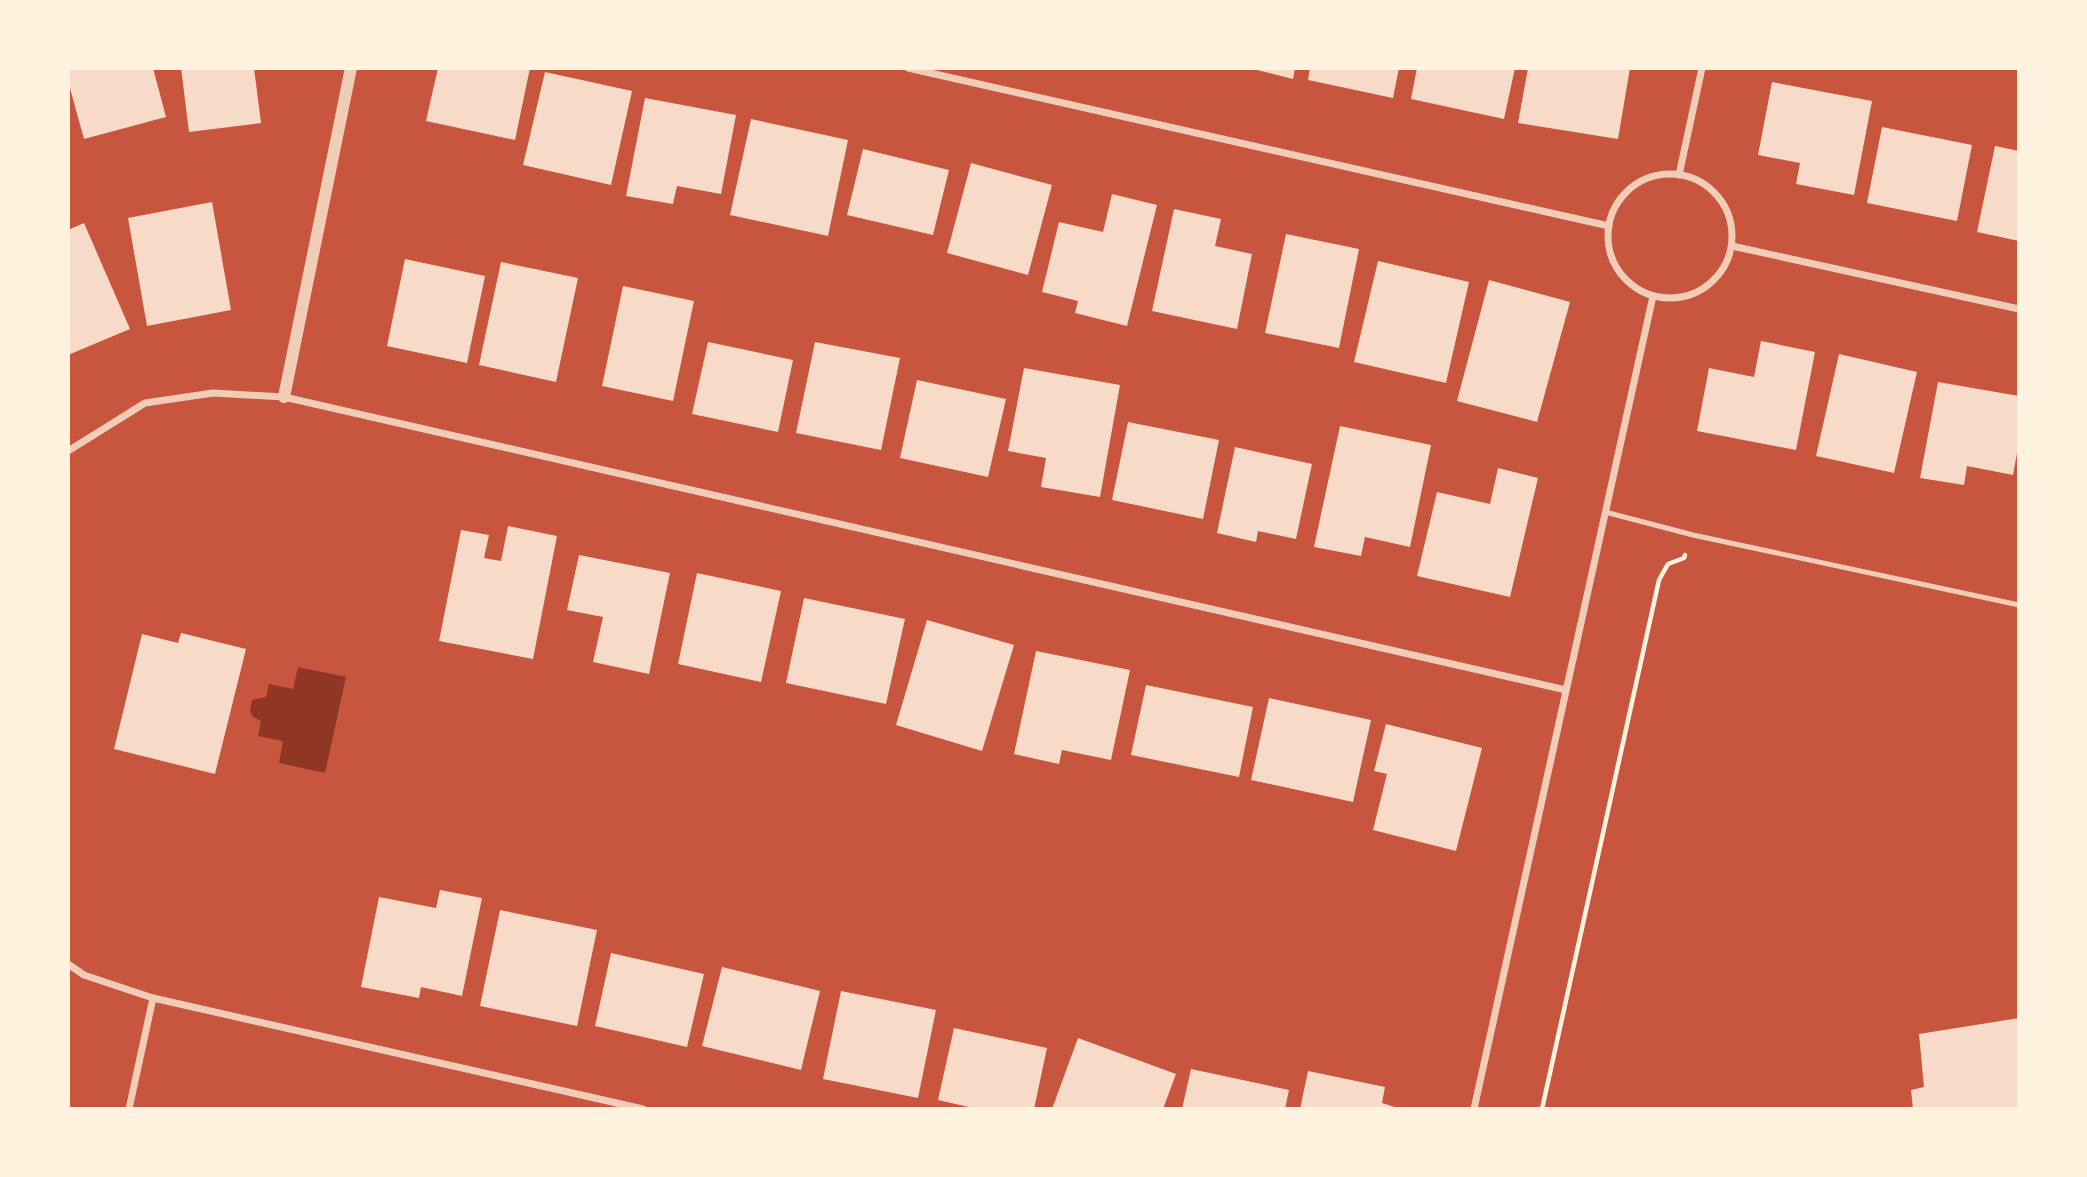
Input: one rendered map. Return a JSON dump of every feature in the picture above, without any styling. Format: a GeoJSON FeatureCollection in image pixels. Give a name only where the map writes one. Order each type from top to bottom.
{"type":"FeatureCollection","features":[{"type":"Feature","properties":{"kind":"street"},"geometry":{"type":"LineString","coordinates":[[284,397],[351,68]]}},
{"type":"Feature","properties":{"kind":"street"},"geometry":{"type":"LineString","coordinates":[[908,68],[1609,226]]}},
{"type":"Feature","properties":{"kind":"street"},"geometry":{"type":"LineString","coordinates":[[1679,175],[1702,68]]}},
{"type":"Feature","properties":{"kind":"street"},"geometry":{"type":"LineString","coordinates":[[1679,175],[1703,183],[1721,200],[1731,222],[1732,246],[1723,270],[1706,287],[1684,297],[1653,296],[1637,290],[1619,273],[1609,251],[1609,226],[1617,203],[1634,186],[1656,176],[1679,175]]}},
{"type":"Feature","properties":{"kind":"street"},"geometry":{"type":"LineString","coordinates":[[1732,246],[2019,309]]}},
{"type":"Feature","properties":{"kind":"street"},"geometry":{"type":"LineString","coordinates":[[1474,1109],[1653,296]]}},
{"type":"Feature","properties":{"kind":"street"},"geometry":{"type":"LineString","coordinates":[[68,451],[145,403],[213,393],[284,397],[1566,690]]}},
{"type":"Feature","properties":{"kind":"street"},"geometry":{"type":"LineString","coordinates":[[68,964],[84,975],[153,998],[643,1109]]}},
{"type":"Feature","properties":{"kind":"street"},"geometry":{"type":"LineString","coordinates":[[129,1109],[153,998]]}},
{"type":"Feature","properties":{"kind":"lane"},"geometry":{"type":"LineString","coordinates":[[1605,512],[1692,535],[2019,605]]}},
{"type":"Feature","properties":{"kind":"path"},"geometry":{"type":"LineString","coordinates":[[1542,1109],[1659,580],[1668,564],[1685,558],[1692,535]]}},
{"type":"Feature","properties":{"kind":"shaded area"},"geometry":{"type":"Polygon","coordinates":[[[298,667],[346,677],[325,773],[279,763],[283,741],[258,736],[261,721],[253,717],[250,711],[252,700],[266,697],[269,684],[293,689],[298,667]]]}},
{"type":"Feature","properties":{"kind":"building"},"geometry":{"type":"Polygon","coordinates":[[[68,68],[153,68],[166,117],[84,139],[68,81],[68,68]]]}},
{"type":"Feature","properties":{"kind":"building"},"geometry":{"type":"Polygon","coordinates":[[[181,68],[254,68],[261,123],[189,132],[181,68]]]}},
{"type":"Feature","properties":{"kind":"building"},"geometry":{"type":"Polygon","coordinates":[[[438,68],[530,68],[515,140],[426,121],[438,68]]]}},
{"type":"Feature","properties":{"kind":"building"},"geometry":{"type":"Polygon","coordinates":[[[1249,68],[1295,68],[1293,79],[1249,68]]]}},
{"type":"Feature","properties":{"kind":"building"},"geometry":{"type":"Polygon","coordinates":[[[1310,68],[1399,68],[1393,98],[1308,80],[1310,68]]]}},
{"type":"Feature","properties":{"kind":"building"},"geometry":{"type":"Polygon","coordinates":[[[1417,68],[1515,68],[1504,119],[1411,99],[1417,68]]]}},
{"type":"Feature","properties":{"kind":"building"},"geometry":{"type":"Polygon","coordinates":[[[1528,68],[1630,68],[1618,139],[1518,123],[1528,68]]]}},
{"type":"Feature","properties":{"kind":"building"},"geometry":{"type":"Polygon","coordinates":[[[545,72],[632,91],[611,185],[523,165],[545,72]]]}},
{"type":"Feature","properties":{"kind":"building"},"geometry":{"type":"Polygon","coordinates":[[[1772,82],[1872,101],[1854,195],[1796,184],[1800,163],[1758,155],[1772,82]]]}},
{"type":"Feature","properties":{"kind":"building"},"geometry":{"type":"Polygon","coordinates":[[[645,98],[736,115],[721,194],[677,186],[673,204],[626,196],[645,98]]]}},
{"type":"Feature","properties":{"kind":"building"},"geometry":{"type":"Polygon","coordinates":[[[751,119],[848,140],[828,236],[730,215],[751,119]]]}},
{"type":"Feature","properties":{"kind":"building"},"geometry":{"type":"Polygon","coordinates":[[[1882,127],[1972,145],[1957,221],[1867,203],[1882,127]]]}},
{"type":"Feature","properties":{"kind":"building"},"geometry":{"type":"Polygon","coordinates":[[[1995,146],[2019,151],[2019,241],[1977,232],[1995,146]]]}},
{"type":"Feature","properties":{"kind":"building"},"geometry":{"type":"Polygon","coordinates":[[[863,149],[949,170],[933,235],[847,215],[863,149]]]}},
{"type":"Feature","properties":{"kind":"building"},"geometry":{"type":"Polygon","coordinates":[[[971,163],[1052,185],[1028,275],[947,253],[971,163]]]}},
{"type":"Feature","properties":{"kind":"building"},"geometry":{"type":"Polygon","coordinates":[[[1112,194],[1157,205],[1127,326],[1075,313],[1078,301],[1042,292],[1059,222],[1103,232],[1112,194]]]}},
{"type":"Feature","properties":{"kind":"building"},"geometry":{"type":"Polygon","coordinates":[[[212,202],[231,310],[147,326],[128,218],[212,202]]]}},
{"type":"Feature","properties":{"kind":"building"},"geometry":{"type":"Polygon","coordinates":[[[1174,209],[1221,219],[1215,246],[1252,254],[1237,329],[1152,311],[1174,209]]]}},
{"type":"Feature","properties":{"kind":"building"},"geometry":{"type":"Polygon","coordinates":[[[84,223],[130,329],[68,355],[68,230],[84,223]]]}},
{"type":"Feature","properties":{"kind":"building"},"geometry":{"type":"Polygon","coordinates":[[[1286,234],[1359,249],[1339,348],[1265,333],[1286,234]]]}},
{"type":"Feature","properties":{"kind":"building"},"geometry":{"type":"Polygon","coordinates":[[[405,259],[485,276],[467,363],[387,346],[405,259]]]}},
{"type":"Feature","properties":{"kind":"building"},"geometry":{"type":"Polygon","coordinates":[[[1378,261],[1469,282],[1446,383],[1354,362],[1378,261]]]}},
{"type":"Feature","properties":{"kind":"building"},"geometry":{"type":"Polygon","coordinates":[[[501,262],[578,278],[556,382],[479,365],[501,262]]]}},
{"type":"Feature","properties":{"kind":"building"},"geometry":{"type":"Polygon","coordinates":[[[1489,280],[1570,302],[1537,422],[1457,401],[1489,280]]]}},
{"type":"Feature","properties":{"kind":"building"},"geometry":{"type":"Polygon","coordinates":[[[623,286],[694,301],[673,401],[602,386],[623,286]]]}},
{"type":"Feature","properties":{"kind":"building"},"geometry":{"type":"Polygon","coordinates":[[[1761,341],[1815,352],[1796,450],[1697,431],[1709,368],[1754,377],[1761,341]]]}},
{"type":"Feature","properties":{"kind":"building"},"geometry":{"type":"Polygon","coordinates":[[[708,342],[793,360],[778,432],[692,414],[708,342]]]}},
{"type":"Feature","properties":{"kind":"building"},"geometry":{"type":"Polygon","coordinates":[[[815,342],[900,358],[881,450],[796,433],[815,342]]]}},
{"type":"Feature","properties":{"kind":"building"},"geometry":{"type":"Polygon","coordinates":[[[1839,354],[1917,372],[1894,473],[1816,456],[1839,354]]]}},
{"type":"Feature","properties":{"kind":"building"},"geometry":{"type":"Polygon","coordinates":[[[1024,368],[1120,385],[1100,497],[1041,487],[1046,458],[1008,451],[1024,368]]]}},
{"type":"Feature","properties":{"kind":"building"},"geometry":{"type":"Polygon","coordinates":[[[917,380],[1006,399],[988,477],[900,458],[917,380]]]}},
{"type":"Feature","properties":{"kind":"building"},"geometry":{"type":"Polygon","coordinates":[[[1938,382],[2019,396],[2019,442],[2013,475],[1967,466],[1964,485],[1920,478],[1938,382]]]}},
{"type":"Feature","properties":{"kind":"building"},"geometry":{"type":"Polygon","coordinates":[[[1128,422],[1219,440],[1203,519],[1112,500],[1128,422]]]}},
{"type":"Feature","properties":{"kind":"building"},"geometry":{"type":"Polygon","coordinates":[[[1340,426],[1431,445],[1410,547],[1365,537],[1361,556],[1314,547],[1340,426]]]}},
{"type":"Feature","properties":{"kind":"building"},"geometry":{"type":"Polygon","coordinates":[[[1235,447],[1312,464],[1296,539],[1258,531],[1256,542],[1217,533],[1235,447]]]}},
{"type":"Feature","properties":{"kind":"building"},"geometry":{"type":"Polygon","coordinates":[[[1498,468],[1538,478],[1510,597],[1417,576],[1437,492],[1490,504],[1498,468]]]}},
{"type":"Feature","properties":{"kind":"building"},"geometry":{"type":"Polygon","coordinates":[[[508,526],[557,536],[533,659],[439,641],[461,530],[489,535],[484,558],[501,561],[508,526]]]}},
{"type":"Feature","properties":{"kind":"building"},"geometry":{"type":"Polygon","coordinates":[[[579,555],[670,573],[649,674],[593,662],[603,617],[567,610],[579,555]]]}},
{"type":"Feature","properties":{"kind":"building"},"geometry":{"type":"Polygon","coordinates":[[[697,573],[781,591],[761,682],[678,664],[697,573]]]}},
{"type":"Feature","properties":{"kind":"building"},"geometry":{"type":"Polygon","coordinates":[[[804,598],[905,619],[886,704],[786,683],[804,598]]]}},
{"type":"Feature","properties":{"kind":"building"},"geometry":{"type":"Polygon","coordinates":[[[927,620],[1014,645],[982,751],[896,725],[927,620]]]}},
{"type":"Feature","properties":{"kind":"building"},"geometry":{"type":"Polygon","coordinates":[[[181,633],[246,649],[215,774],[114,749],[142,634],[178,643],[181,633]]]}},
{"type":"Feature","properties":{"kind":"building"},"geometry":{"type":"Polygon","coordinates":[[[1036,651],[1130,670],[1111,760],[1062,750],[1059,764],[1014,754],[1036,651]]]}},
{"type":"Feature","properties":{"kind":"building"},"geometry":{"type":"Polygon","coordinates":[[[1146,685],[1253,707],[1239,777],[1131,755],[1146,685]]]}},
{"type":"Feature","properties":{"kind":"building"},"geometry":{"type":"Polygon","coordinates":[[[1269,698],[1371,720],[1353,802],[1251,780],[1269,698]]]}},
{"type":"Feature","properties":{"kind":"building"},"geometry":{"type":"Polygon","coordinates":[[[1386,724],[1482,748],[1456,851],[1373,830],[1387,774],[1374,771],[1386,724]]]}},
{"type":"Feature","properties":{"kind":"building"},"geometry":{"type":"Polygon","coordinates":[[[440,890],[482,898],[462,996],[421,987],[419,998],[361,987],[379,897],[436,908],[440,890]]]}},
{"type":"Feature","properties":{"kind":"building"},"geometry":{"type":"Polygon","coordinates":[[[500,910],[597,930],[577,1026],[480,1006],[500,910]]]}},
{"type":"Feature","properties":{"kind":"building"},"geometry":{"type":"Polygon","coordinates":[[[611,953],[704,974],[687,1047],[595,1026],[611,953]]]}},
{"type":"Feature","properties":{"kind":"building"},"geometry":{"type":"Polygon","coordinates":[[[722,967],[820,991],[801,1070],[702,1046],[722,967]]]}},
{"type":"Feature","properties":{"kind":"building"},"geometry":{"type":"Polygon","coordinates":[[[841,991],[936,1010],[918,1098],[823,1079],[841,991]]]}},
{"type":"Feature","properties":{"kind":"building"},"geometry":{"type":"Polygon","coordinates":[[[2019,1018],[2019,1109],[1913,1109],[1911,1090],[1924,1087],[1919,1034],[2019,1018]]]}},
{"type":"Feature","properties":{"kind":"building"},"geometry":{"type":"Polygon","coordinates":[[[954,1028],[1047,1048],[1034,1109],[978,1109],[938,1100],[954,1028]]]}},
{"type":"Feature","properties":{"kind":"building"},"geometry":{"type":"Polygon","coordinates":[[[1078,1038],[1176,1074],[1163,1109],[1052,1109],[1078,1038]]]}},
{"type":"Feature","properties":{"kind":"building"},"geometry":{"type":"Polygon","coordinates":[[[1191,1069],[1289,1090],[1285,1109],[1182,1109],[1191,1069]]]}},
{"type":"Feature","properties":{"kind":"building"},"geometry":{"type":"Polygon","coordinates":[[[1308,1071],[1385,1087],[1382,1103],[1401,1109],[1300,1109],[1308,1071]]]}}]}
